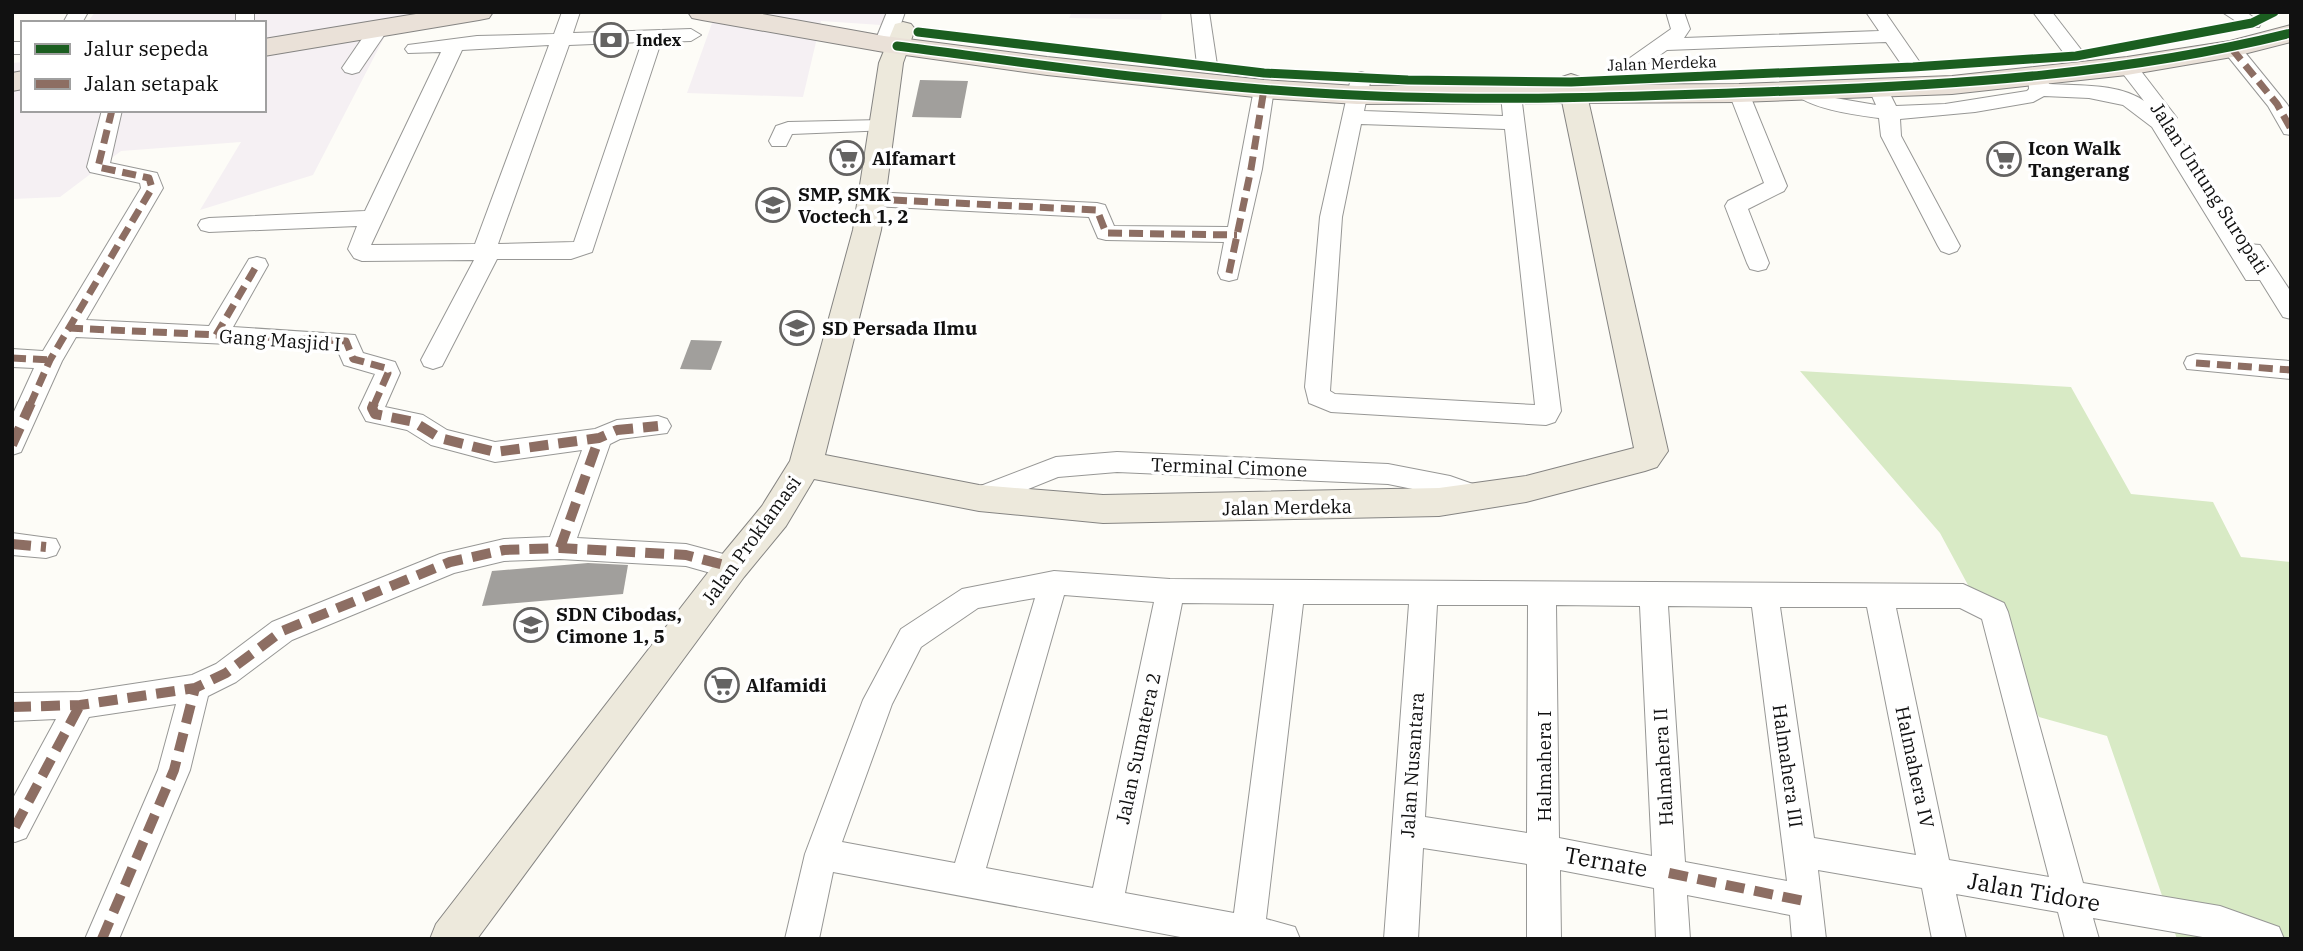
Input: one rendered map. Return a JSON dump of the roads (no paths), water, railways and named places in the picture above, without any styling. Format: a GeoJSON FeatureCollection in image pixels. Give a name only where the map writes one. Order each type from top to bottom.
{"type":"FeatureCollection","features":[{"type":"Feature","properties":{"kind":"highway"},"geometry":{"type":"LineString","coordinates":[[266,38],[412,12]]}},
{"type":"Feature","properties":{"kind":"highway"},"geometry":{"type":"LineString","coordinates":[[266,48],[479,12]]}},
{"type":"Feature","properties":{"kind":"highway"},"geometry":{"type":"LineString","coordinates":[[791,12],[1047,66],[1264,89],[1513,109],[1573,89],[1739,93],[1801,90],[1884,100],[1952,85],[2039,83],[2232,49],[2291,33]]}},
{"type":"Feature","properties":{"kind":"highway","name":"Jalan Merdeka"},"geometry":{"type":"LineString","coordinates":[[894,32],[1264,73],[1357,97],[1573,89],[1629,81],[2076,56],[2253,16]]}},
{"type":"Feature","properties":{"kind":"highway"},"geometry":{"type":"LineString","coordinates":[[697,24],[894,32]]}},
{"type":"Feature","properties":{"kind":"main road","name":"Jalan Proklamasi"},"geometry":{"type":"LineString","coordinates":[[451,939],[732,567],[774,516],[806,464],[867,230],[894,32]]}},
{"type":"Feature","properties":{"kind":"main road","name":"Jalan Merdeka"},"geometry":{"type":"LineString","coordinates":[[806,464],[979,498],[1103,509],[1321,507],[1440,502],[1481,498],[1638,461],[1652,451],[1573,89]]}},
{"type":"Feature","properties":{"kind":"street"},"geometry":{"type":"LineString","coordinates":[[477,42],[479,12]]}},
{"type":"Feature","properties":{"kind":"street"},"geometry":{"type":"LineString","coordinates":[[433,360],[486,253],[571,12]]}},
{"type":"Feature","properties":{"kind":"street"},"geometry":{"type":"LineString","coordinates":[[1200,12],[1207,65]]}},
{"type":"Feature","properties":{"kind":"street"},"geometry":{"type":"LineString","coordinates":[[1629,81],[1634,64],[1676,36],[1681,29],[1675,12]]}},
{"type":"Feature","properties":{"kind":"street"},"geometry":{"type":"LineString","coordinates":[[1875,12],[1913,67]]}},
{"type":"Feature","properties":{"kind":"street"},"geometry":{"type":"LineString","coordinates":[[2042,12],[2076,56]]}},
{"type":"Feature","properties":{"kind":"street"},"geometry":{"type":"LineString","coordinates":[[415,49],[477,42],[654,36],[697,24]]}},
{"type":"Feature","properties":{"kind":"street"},"geometry":{"type":"LineString","coordinates":[[352,68],[377,31]]}},
{"type":"Feature","properties":{"kind":"street"},"geometry":{"type":"LineString","coordinates":[[454,45],[359,244],[362,253],[572,251],[584,247],[654,36]]}},
{"type":"Feature","properties":{"kind":"street"},"geometry":{"type":"LineString","coordinates":[[1659,45],[1892,36]]}},
{"type":"Feature","properties":{"kind":"street"},"geometry":{"type":"LineString","coordinates":[[2232,49],[2277,104],[2291,129]]}},
{"type":"Feature","properties":{"kind":"street","name":"Jalan Untung Suropati"},"geometry":{"type":"LineString","coordinates":[[2127,66],[2173,126],[2291,311]]}},
{"type":"Feature","properties":{"kind":"street"},"geometry":{"type":"LineString","coordinates":[[2039,83],[2129,100],[2160,123],[2254,274]]}},
{"type":"Feature","properties":{"kind":"street"},"geometry":{"type":"LineString","coordinates":[[1229,273],[1251,169],[1264,89]]}},
{"type":"Feature","properties":{"kind":"street"},"geometry":{"type":"LineString","coordinates":[[1739,93],[1776,186],[1736,206],[1758,263]]}},
{"type":"Feature","properties":{"kind":"street"},"geometry":{"type":"LineString","coordinates":[[1357,97],[1331,216],[1318,396],[1331,402],[1538,417],[1546,415],[1548,411],[1513,109]]}},
{"type":"Feature","properties":{"kind":"street"},"geometry":{"type":"LineString","coordinates":[[1884,100],[1891,136],[1950,246]]}},
{"type":"Feature","properties":{"kind":"street"},"geometry":{"type":"LineString","coordinates":[[12,445],[50,359],[152,188],[149,178],[98,167],[112,112]]}},
{"type":"Feature","properties":{"kind":"street"},"geometry":{"type":"LineString","coordinates":[[779,141],[783,131],[788,128],[882,126]]}},
{"type":"Feature","properties":{"kind":"street"},"geometry":{"type":"LineString","coordinates":[[872,200],[1097,210],[1106,233],[1237,235]]}},
{"type":"Feature","properties":{"kind":"street"},"geometry":{"type":"LineString","coordinates":[[209,225],[372,218]]}},
{"type":"Feature","properties":{"kind":"street"},"geometry":{"type":"LineString","coordinates":[[216,335],[257,265]]}},
{"type":"Feature","properties":{"kind":"street","name":"Gang Masjid I"},"geometry":{"type":"LineString","coordinates":[[69,328],[346,341],[353,359],[383,366],[388,373],[372,412],[414,422],[440,438],[495,452],[599,438],[617,430],[658,426]]}},
{"type":"Feature","properties":{"kind":"street"},"geometry":{"type":"LineString","coordinates":[[12,358],[50,359]]}},
{"type":"Feature","properties":{"kind":"street"},"geometry":{"type":"LineString","coordinates":[[2196,363],[2291,370]]}},
{"type":"Feature","properties":{"kind":"street"},"geometry":{"type":"LineString","coordinates":[[560,548],[599,438]]}},
{"type":"Feature","properties":{"kind":"street","name":"Terminal Cimone"},"geometry":{"type":"LineString","coordinates":[[979,498],[1056,467],[1117,462],[1388,474],[1450,486],[1481,498]]}},
{"type":"Feature","properties":{"kind":"street"},"geometry":{"type":"LineString","coordinates":[[12,544],[46,547]]}},
{"type":"Feature","properties":{"kind":"street"},"geometry":{"type":"LineString","coordinates":[[12,707],[80,705],[195,688],[226,673],[282,631],[450,562],[504,550],[560,548],[686,555],[732,567]]}},
{"type":"Feature","properties":{"kind":"street"},"geometry":{"type":"LineString","coordinates":[[966,880],[1054,583]]}},
{"type":"Feature","properties":{"kind":"street"},"geometry":{"type":"LineString","coordinates":[[802,939],[821,854],[878,700],[911,638],[971,597],[1054,583],[1170,592],[1424,591],[1963,596],[1994,612],[2082,939]]}},
{"type":"Feature","properties":{"kind":"street","name":"Jalan Nusantara"},"geometry":{"type":"LineString","coordinates":[[1401,939],[1406,830],[1424,591]]}},
{"type":"Feature","properties":{"kind":"street","name":"Jalan Sumatera 2"},"geometry":{"type":"LineString","coordinates":[[1105,905],[1170,592]]}},
{"type":"Feature","properties":{"kind":"street"},"geometry":{"type":"LineString","coordinates":[[1239,933],[1290,592]]}},
{"type":"Feature","properties":{"kind":"street","name":"Halmahera I"},"geometry":{"type":"LineString","coordinates":[[1542,593],[1544,939]]}},
{"type":"Feature","properties":{"kind":"street","name":"Halmahera II"},"geometry":{"type":"LineString","coordinates":[[1653,594],[1673,939]]}},
{"type":"Feature","properties":{"kind":"street","name":"Halmahera III"},"geometry":{"type":"LineString","coordinates":[[1764,594],[1800,851],[1809,939]]}},
{"type":"Feature","properties":{"kind":"street","name":"Halmahera IV"},"geometry":{"type":"LineString","coordinates":[[1879,595],[1949,939]]}},
{"type":"Feature","properties":{"kind":"street"},"geometry":{"type":"LineString","coordinates":[[102,939],[174,770],[195,688]]}},
{"type":"Feature","properties":{"kind":"street"},"geometry":{"type":"LineString","coordinates":[[15,827],[80,705]]}},
{"type":"Feature","properties":{"kind":"street","name":"Ternate"},"geometry":{"type":"LineString","coordinates":[[1406,830],[1669,873],[1804,901]]}},
{"type":"Feature","properties":{"kind":"street","name":"Jalan Tidore"},"geometry":{"type":"LineString","coordinates":[[1800,851],[2220,923],[2267,939]]}},
{"type":"Feature","properties":{"kind":"street"},"geometry":{"type":"LineString","coordinates":[[821,854],[1283,939]]}},
{"type":"Feature","properties":{"kind":"place","name":"Index"},"geometry":{"type":"Point","coordinates":[611,40]}},
{"type":"Feature","properties":{"kind":"place","name":"Alfamart"},"geometry":{"type":"Point","coordinates":[847,158]}},
{"type":"Feature","properties":{"kind":"place","name":"Icon Walk Tangerang"},"geometry":{"type":"Point","coordinates":[2004,159]}},
{"type":"Feature","properties":{"kind":"place","name":"SMP, SMK Voctech 1, 2"},"geometry":{"type":"Point","coordinates":[773,205]}},
{"type":"Feature","properties":{"kind":"place","name":"SD Persada Ilmu"},"geometry":{"type":"Point","coordinates":[797,328]}},
{"type":"Feature","properties":{"kind":"place","name":"SDN Cibodas, Cimone 1, 5"},"geometry":{"type":"Point","coordinates":[531,625]}},
{"type":"Feature","properties":{"kind":"place","name":"Alfamidi"},"geometry":{"type":"Point","coordinates":[722,685]}}]}
